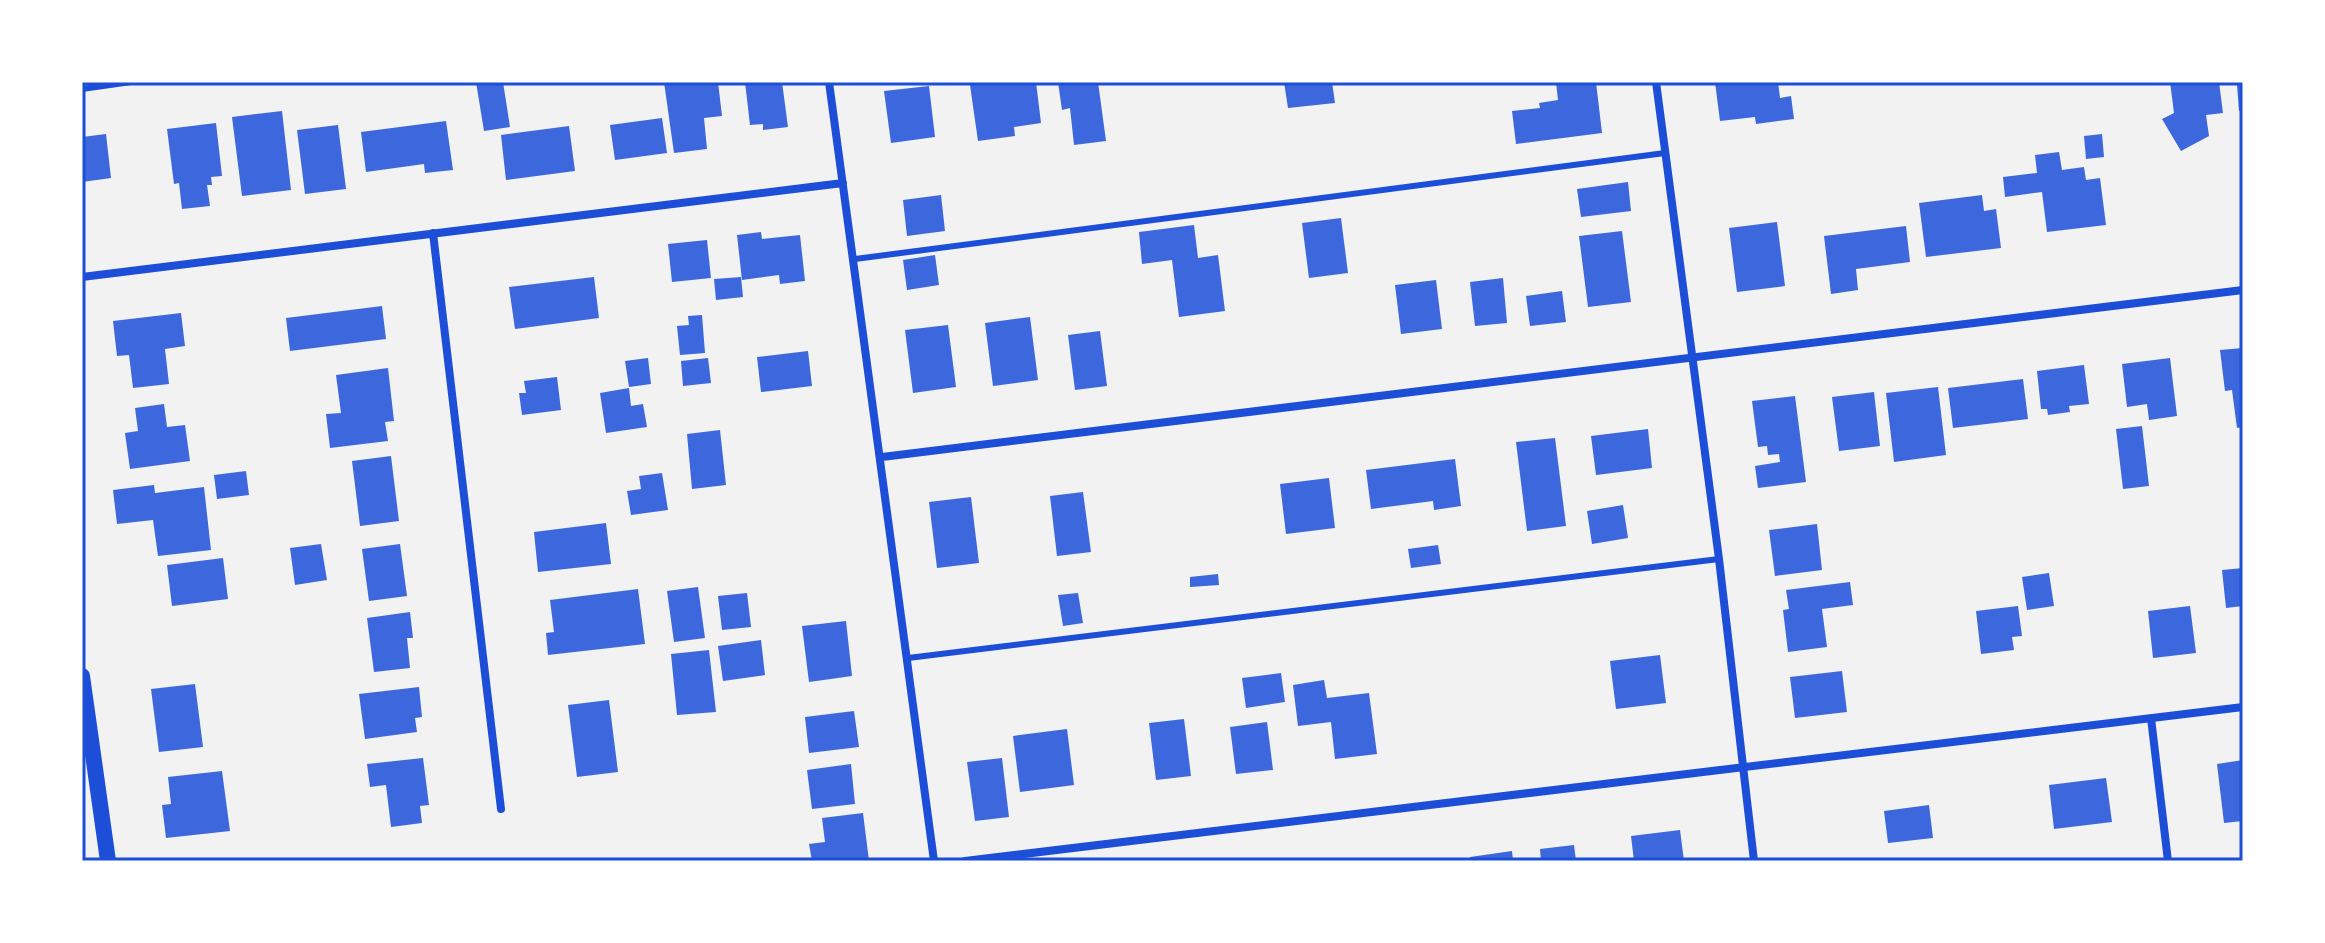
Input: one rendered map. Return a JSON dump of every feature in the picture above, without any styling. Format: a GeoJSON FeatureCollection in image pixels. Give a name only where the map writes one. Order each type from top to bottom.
{"type":"FeatureCollection","features":[{"type":"Feature","properties":{"kind":"main road"},"geometry":{"type":"LineString","coordinates":[[82,676],[108,861]]}},
{"type":"Feature","properties":{"kind":"street"},"geometry":{"type":"LineString","coordinates":[[829,82],[882,457],[934,861]]}},
{"type":"Feature","properties":{"kind":"street"},"geometry":{"type":"LineString","coordinates":[[1656,82],[1719,559],[1754,861]]}},
{"type":"Feature","properties":{"kind":"street"},"geometry":{"type":"LineString","coordinates":[[82,277],[843,183]]}},
{"type":"Feature","properties":{"kind":"street"},"geometry":{"type":"LineString","coordinates":[[433,233],[501,809]]}},
{"type":"Feature","properties":{"kind":"street"},"geometry":{"type":"LineString","coordinates":[[882,457],[2243,290]]}},
{"type":"Feature","properties":{"kind":"street"},"geometry":{"type":"LineString","coordinates":[[965,861],[2243,707]]}},
{"type":"Feature","properties":{"kind":"street"},"geometry":{"type":"LineString","coordinates":[[2151,718],[2168,861]]}},
{"type":"Feature","properties":{"kind":"lane"},"geometry":{"type":"LineString","coordinates":[[82,89],[131,82]]}},
{"type":"Feature","properties":{"kind":"lane"},"geometry":{"type":"LineString","coordinates":[[855,259],[1665,153]]}},
{"type":"Feature","properties":{"kind":"lane"},"geometry":{"type":"LineString","coordinates":[[908,658],[1719,559]]}},
{"type":"Feature","properties":{"kind":"building"},"geometry":{"type":"Polygon","coordinates":[[[476,82],[503,82],[510,127],[484,131],[476,82]]]}},
{"type":"Feature","properties":{"kind":"building"},"geometry":{"type":"Polygon","coordinates":[[[664,82],[718,82],[722,116],[704,118],[707,149],[674,153],[664,82]]]}},
{"type":"Feature","properties":{"kind":"building"},"geometry":{"type":"Polygon","coordinates":[[[745,82],[782,82],[788,127],[763,130],[763,124],[750,125],[745,82]]]}},
{"type":"Feature","properties":{"kind":"building"},"geometry":{"type":"Polygon","coordinates":[[[1036,82],[1041,123],[1014,127],[1015,136],[978,141],[970,85],[1036,82]]]}},
{"type":"Feature","properties":{"kind":"building"},"geometry":{"type":"Polygon","coordinates":[[[1058,82],[1098,82],[1106,141],[1074,145],[1070,108],[1062,110],[1058,82]]]}},
{"type":"Feature","properties":{"kind":"building"},"geometry":{"type":"Polygon","coordinates":[[[1284,82],[1332,82],[1335,103],[1288,108],[1284,82]]]}},
{"type":"Feature","properties":{"kind":"building"},"geometry":{"type":"Polygon","coordinates":[[[1556,82],[1596,82],[1602,133],[1516,144],[1512,111],[1540,108],[1539,103],[1558,100],[1556,82]]]}},
{"type":"Feature","properties":{"kind":"building"},"geometry":{"type":"Polygon","coordinates":[[[1715,82],[1778,82],[1780,98],[1791,96],[1794,119],[1756,124],[1755,117],[1720,121],[1715,82]]]}},
{"type":"Feature","properties":{"kind":"building"},"geometry":{"type":"Polygon","coordinates":[[[2170,82],[2219,82],[2223,113],[2206,115],[2209,136],[2181,151],[2162,119],[2174,113],[2170,82]]]}},
{"type":"Feature","properties":{"kind":"building"},"geometry":{"type":"Polygon","coordinates":[[[2243,84],[2243,110],[2239,111],[2237,85],[2243,84]]]}},
{"type":"Feature","properties":{"kind":"building"},"geometry":{"type":"Polygon","coordinates":[[[929,86],[935,137],[891,143],[884,91],[929,86]]]}},
{"type":"Feature","properties":{"kind":"building"},"geometry":{"type":"Polygon","coordinates":[[[282,111],[291,190],[242,196],[232,117],[282,111]]]}},
{"type":"Feature","properties":{"kind":"building"},"geometry":{"type":"Polygon","coordinates":[[[662,118],[667,153],[615,160],[610,125],[662,118]]]}},
{"type":"Feature","properties":{"kind":"building"},"geometry":{"type":"Polygon","coordinates":[[[446,121],[453,170],[425,173],[424,164],[366,172],[361,132],[446,121]]]}},
{"type":"Feature","properties":{"kind":"building"},"geometry":{"type":"Polygon","coordinates":[[[216,123],[222,176],[211,177],[212,185],[207,185],[210,206],[182,209],[179,183],[174,184],[167,129],[216,123]]]}},
{"type":"Feature","properties":{"kind":"building"},"geometry":{"type":"Polygon","coordinates":[[[338,125],[346,189],[305,194],[297,130],[338,125]]]}},
{"type":"Feature","properties":{"kind":"building"},"geometry":{"type":"Polygon","coordinates":[[[569,126],[575,171],[506,180],[501,135],[569,126]]]}},
{"type":"Feature","properties":{"kind":"building"},"geometry":{"type":"Polygon","coordinates":[[[106,134],[111,178],[82,182],[82,137],[106,134]]]}},
{"type":"Feature","properties":{"kind":"building"},"geometry":{"type":"Polygon","coordinates":[[[2102,134],[2104,157],[2086,159],[2084,136],[2102,134]]]}},
{"type":"Feature","properties":{"kind":"building"},"geometry":{"type":"Polygon","coordinates":[[[2059,152],[2062,170],[2084,167],[2086,180],[2100,178],[2106,225],[2047,232],[2042,192],[2005,197],[2003,177],[2037,173],[2035,155],[2059,152]]]}},
{"type":"Feature","properties":{"kind":"building"},"geometry":{"type":"Polygon","coordinates":[[[1628,182],[1631,211],[1581,217],[1577,189],[1628,182]]]}},
{"type":"Feature","properties":{"kind":"building"},"geometry":{"type":"Polygon","coordinates":[[[941,195],[945,231],[907,236],[903,200],[941,195]]]}},
{"type":"Feature","properties":{"kind":"building"},"geometry":{"type":"Polygon","coordinates":[[[1982,195],[1984,211],[1996,209],[2001,248],[1926,257],[1919,203],[1982,195]]]}},
{"type":"Feature","properties":{"kind":"building"},"geometry":{"type":"Polygon","coordinates":[[[1341,218],[1348,273],[1309,278],[1302,223],[1341,218]]]}},
{"type":"Feature","properties":{"kind":"building"},"geometry":{"type":"Polygon","coordinates":[[[1777,222],[1785,286],[1737,292],[1729,228],[1777,222]]]}},
{"type":"Feature","properties":{"kind":"building"},"geometry":{"type":"Polygon","coordinates":[[[1194,225],[1198,258],[1218,255],[1225,311],[1179,317],[1172,260],[1142,264],[1139,232],[1194,225]]]}},
{"type":"Feature","properties":{"kind":"building"},"geometry":{"type":"Polygon","coordinates":[[[1906,226],[1910,262],[1856,269],[1858,290],[1831,294],[1824,236],[1906,226]]]}},
{"type":"Feature","properties":{"kind":"building"},"geometry":{"type":"Polygon","coordinates":[[[1622,231],[1631,302],[1588,307],[1579,236],[1622,231]]]}},
{"type":"Feature","properties":{"kind":"building"},"geometry":{"type":"Polygon","coordinates":[[[761,232],[762,239],[800,235],[805,281],[780,284],[779,275],[742,280],[737,235],[761,232]]]}},
{"type":"Feature","properties":{"kind":"building"},"geometry":{"type":"Polygon","coordinates":[[[707,240],[711,278],[672,282],[668,244],[707,240]]]}},
{"type":"Feature","properties":{"kind":"building"},"geometry":{"type":"Polygon","coordinates":[[[935,255],[939,285],[907,290],[903,260],[935,255]]]}},
{"type":"Feature","properties":{"kind":"building"},"geometry":{"type":"Polygon","coordinates":[[[594,277],[599,318],[515,329],[509,287],[594,277]]]}},
{"type":"Feature","properties":{"kind":"building"},"geometry":{"type":"Polygon","coordinates":[[[741,277],[743,297],[716,300],[714,279],[741,277]]]}},
{"type":"Feature","properties":{"kind":"building"},"geometry":{"type":"Polygon","coordinates":[[[1503,278],[1507,323],[1475,326],[1470,282],[1503,278]]]}},
{"type":"Feature","properties":{"kind":"building"},"geometry":{"type":"Polygon","coordinates":[[[1436,280],[1442,329],[1401,334],[1395,285],[1436,280]]]}},
{"type":"Feature","properties":{"kind":"building"},"geometry":{"type":"Polygon","coordinates":[[[1562,291],[1566,322],[1530,326],[1526,296],[1562,291]]]}},
{"type":"Feature","properties":{"kind":"building"},"geometry":{"type":"Polygon","coordinates":[[[382,306],[386,339],[290,351],[286,318],[382,306]]]}},
{"type":"Feature","properties":{"kind":"building"},"geometry":{"type":"Polygon","coordinates":[[[181,313],[185,346],[165,349],[169,384],[133,388],[129,355],[117,356],[113,321],[181,313]]]}},
{"type":"Feature","properties":{"kind":"building"},"geometry":{"type":"Polygon","coordinates":[[[702,315],[705,353],[680,355],[677,326],[689,325],[688,316],[702,315]]]}},
{"type":"Feature","properties":{"kind":"building"},"geometry":{"type":"Polygon","coordinates":[[[1030,317],[1038,380],[993,386],[985,323],[1030,317]]]}},
{"type":"Feature","properties":{"kind":"building"},"geometry":{"type":"Polygon","coordinates":[[[948,325],[956,387],[913,393],[905,330],[948,325]]]}},
{"type":"Feature","properties":{"kind":"building"},"geometry":{"type":"Polygon","coordinates":[[[1100,331],[1107,386],[1075,390],[1068,335],[1100,331]]]}},
{"type":"Feature","properties":{"kind":"building"},"geometry":{"type":"Polygon","coordinates":[[[2243,348],[2243,427],[2237,428],[2232,390],[2225,391],[2220,350],[2243,348]]]}},
{"type":"Feature","properties":{"kind":"building"},"geometry":{"type":"Polygon","coordinates":[[[808,351],[812,386],[761,392],[757,357],[808,351]]]}},
{"type":"Feature","properties":{"kind":"building"},"geometry":{"type":"Polygon","coordinates":[[[648,358],[651,384],[629,387],[625,361],[648,358]]]}},
{"type":"Feature","properties":{"kind":"building"},"geometry":{"type":"Polygon","coordinates":[[[708,358],[711,383],[683,386],[681,361],[708,358]]]}},
{"type":"Feature","properties":{"kind":"building"},"geometry":{"type":"Polygon","coordinates":[[[2170,358],[2177,416],[2149,420],[2147,404],[2127,407],[2122,364],[2170,358]]]}},
{"type":"Feature","properties":{"kind":"building"},"geometry":{"type":"Polygon","coordinates":[[[2084,365],[2089,404],[2069,406],[2070,412],[2048,415],[2047,409],[2041,409],[2037,371],[2084,365]]]}},
{"type":"Feature","properties":{"kind":"building"},"geometry":{"type":"Polygon","coordinates":[[[388,368],[394,421],[385,422],[388,441],[330,448],[326,414],[341,413],[336,375],[388,368]]]}},
{"type":"Feature","properties":{"kind":"building"},"geometry":{"type":"Polygon","coordinates":[[[557,377],[561,410],[522,415],[519,393],[526,393],[524,381],[557,377]]]}},
{"type":"Feature","properties":{"kind":"building"},"geometry":{"type":"Polygon","coordinates":[[[2023,379],[2028,419],[1953,428],[1948,388],[2023,379]]]}},
{"type":"Feature","properties":{"kind":"building"},"geometry":{"type":"Polygon","coordinates":[[[1938,387],[1946,455],[1894,462],[1886,393],[1938,387]]]}},
{"type":"Feature","properties":{"kind":"building"},"geometry":{"type":"Polygon","coordinates":[[[629,388],[631,406],[643,404],[647,427],[606,433],[600,393],[629,388]]]}},
{"type":"Feature","properties":{"kind":"building"},"geometry":{"type":"Polygon","coordinates":[[[1874,392],[1880,446],[1839,451],[1832,397],[1874,392]]]}},
{"type":"Feature","properties":{"kind":"building"},"geometry":{"type":"Polygon","coordinates":[[[1795,396],[1806,482],[1758,488],[1755,466],[1780,462],[1779,454],[1768,455],[1767,446],[1758,447],[1752,401],[1795,396]]]}},
{"type":"Feature","properties":{"kind":"building"},"geometry":{"type":"Polygon","coordinates":[[[164,404],[167,427],[185,425],[190,461],[130,469],[125,433],[138,431],[135,408],[164,404]]]}},
{"type":"Feature","properties":{"kind":"building"},"geometry":{"type":"Polygon","coordinates":[[[2142,426],[2149,486],[2123,489],[2116,429],[2142,426]]]}},
{"type":"Feature","properties":{"kind":"building"},"geometry":{"type":"Polygon","coordinates":[[[1648,429],[1652,468],[1596,475],[1591,436],[1648,429]]]}},
{"type":"Feature","properties":{"kind":"building"},"geometry":{"type":"Polygon","coordinates":[[[720,430],[726,485],[692,489],[687,434],[720,430]]]}},
{"type":"Feature","properties":{"kind":"building"},"geometry":{"type":"Polygon","coordinates":[[[1555,438],[1566,526],[1527,531],[1516,442],[1555,438]]]}},
{"type":"Feature","properties":{"kind":"building"},"geometry":{"type":"Polygon","coordinates":[[[391,456],[399,521],[360,526],[352,461],[391,456]]]}},
{"type":"Feature","properties":{"kind":"building"},"geometry":{"type":"Polygon","coordinates":[[[1455,459],[1461,506],[1434,510],[1433,501],[1371,509],[1366,470],[1455,459]]]}},
{"type":"Feature","properties":{"kind":"building"},"geometry":{"type":"Polygon","coordinates":[[[246,471],[249,495],[217,499],[214,475],[246,471]]]}},
{"type":"Feature","properties":{"kind":"building"},"geometry":{"type":"Polygon","coordinates":[[[662,473],[668,510],[631,515],[627,491],[641,489],[639,476],[662,473]]]}},
{"type":"Feature","properties":{"kind":"building"},"geometry":{"type":"Polygon","coordinates":[[[1329,478],[1335,528],[1286,534],[1280,484],[1329,478]]]}},
{"type":"Feature","properties":{"kind":"building"},"geometry":{"type":"Polygon","coordinates":[[[154,485],[155,493],[204,487],[211,550],[158,556],[153,520],[117,524],[113,490],[154,485]]]}},
{"type":"Feature","properties":{"kind":"building"},"geometry":{"type":"Polygon","coordinates":[[[1083,492],[1091,552],[1057,556],[1050,496],[1083,492]]]}},
{"type":"Feature","properties":{"kind":"building"},"geometry":{"type":"Polygon","coordinates":[[[971,497],[979,563],[937,568],[929,502],[971,497]]]}},
{"type":"Feature","properties":{"kind":"building"},"geometry":{"type":"Polygon","coordinates":[[[1623,505],[1628,538],[1592,544],[1587,511],[1623,505]]]}},
{"type":"Feature","properties":{"kind":"building"},"geometry":{"type":"Polygon","coordinates":[[[606,523],[611,564],[538,572],[534,532],[606,523]]]}},
{"type":"Feature","properties":{"kind":"building"},"geometry":{"type":"Polygon","coordinates":[[[1817,524],[1822,570],[1775,576],[1769,530],[1817,524]]]}},
{"type":"Feature","properties":{"kind":"building"},"geometry":{"type":"Polygon","coordinates":[[[321,544],[327,580],[295,585],[290,548],[321,544]]]}},
{"type":"Feature","properties":{"kind":"building"},"geometry":{"type":"Polygon","coordinates":[[[400,544],[407,596],[369,601],[362,549],[400,544]]]}},
{"type":"Feature","properties":{"kind":"building"},"geometry":{"type":"Polygon","coordinates":[[[1438,545],[1441,564],[1411,568],[1408,549],[1438,545]]]}},
{"type":"Feature","properties":{"kind":"building"},"geometry":{"type":"Polygon","coordinates":[[[223,558],[228,599],[172,606],[167,565],[223,558]]]}},
{"type":"Feature","properties":{"kind":"building"},"geometry":{"type":"Polygon","coordinates":[[[2243,568],[2243,606],[2226,608],[2222,570],[2243,568]]]}},
{"type":"Feature","properties":{"kind":"building"},"geometry":{"type":"Polygon","coordinates":[[[2049,573],[2054,606],[2027,610],[2022,577],[2049,573]]]}},
{"type":"Feature","properties":{"kind":"building"},"geometry":{"type":"Polygon","coordinates":[[[1218,574],[1219,585],[1190,587],[1190,577],[1218,574]]]}},
{"type":"Feature","properties":{"kind":"building"},"geometry":{"type":"Polygon","coordinates":[[[1850,582],[1853,605],[1822,609],[1827,647],[1788,652],[1783,610],[1789,609],[1786,590],[1850,582]]]}},
{"type":"Feature","properties":{"kind":"building"},"geometry":{"type":"Polygon","coordinates":[[[698,587],[705,638],[674,642],[667,591],[698,587]]]}},
{"type":"Feature","properties":{"kind":"building"},"geometry":{"type":"Polygon","coordinates":[[[638,589],[645,644],[548,655],[546,633],[554,632],[550,600],[638,589]]]}},
{"type":"Feature","properties":{"kind":"building"},"geometry":{"type":"Polygon","coordinates":[[[747,593],[751,627],[722,630],[718,596],[747,593]]]}},
{"type":"Feature","properties":{"kind":"building"},"geometry":{"type":"Polygon","coordinates":[[[1078,593],[1083,623],[1063,626],[1058,595],[1078,593]]]}},
{"type":"Feature","properties":{"kind":"building"},"geometry":{"type":"Polygon","coordinates":[[[2018,606],[2022,636],[2012,637],[2014,650],[1981,654],[1976,611],[2018,606]]]}},
{"type":"Feature","properties":{"kind":"building"},"geometry":{"type":"Polygon","coordinates":[[[2190,606],[2196,653],[2153,658],[2148,611],[2190,606]]]}},
{"type":"Feature","properties":{"kind":"building"},"geometry":{"type":"Polygon","coordinates":[[[410,612],[413,638],[407,638],[410,668],[374,672],[367,618],[410,612]]]}},
{"type":"Feature","properties":{"kind":"building"},"geometry":{"type":"Polygon","coordinates":[[[846,621],[852,676],[809,682],[802,626],[846,621]]]}},
{"type":"Feature","properties":{"kind":"building"},"geometry":{"type":"Polygon","coordinates":[[[761,640],[765,675],[723,681],[718,646],[761,640]]]}},
{"type":"Feature","properties":{"kind":"building"},"geometry":{"type":"Polygon","coordinates":[[[709,650],[716,712],[677,715],[671,654],[709,650]]]}},
{"type":"Feature","properties":{"kind":"building"},"geometry":{"type":"Polygon","coordinates":[[[1660,655],[1666,703],[1616,709],[1610,661],[1660,655]]]}},
{"type":"Feature","properties":{"kind":"building"},"geometry":{"type":"Polygon","coordinates":[[[1842,671],[1847,712],[1795,718],[1790,677],[1842,671]]]}},
{"type":"Feature","properties":{"kind":"building"},"geometry":{"type":"Polygon","coordinates":[[[1281,673],[1285,702],[1246,708],[1242,678],[1281,673]]]}},
{"type":"Feature","properties":{"kind":"building"},"geometry":{"type":"Polygon","coordinates":[[[1324,680],[1327,698],[1369,693],[1377,754],[1335,759],[1331,722],[1298,726],[1293,685],[1324,680]]]}},
{"type":"Feature","properties":{"kind":"building"},"geometry":{"type":"Polygon","coordinates":[[[195,684],[203,747],[159,752],[151,689],[195,684]]]}},
{"type":"Feature","properties":{"kind":"building"},"geometry":{"type":"Polygon","coordinates":[[[419,687],[422,717],[415,718],[417,732],[365,739],[359,694],[419,687]]]}},
{"type":"Feature","properties":{"kind":"building"},"geometry":{"type":"Polygon","coordinates":[[[609,700],[618,772],[577,777],[568,705],[609,700]]]}},
{"type":"Feature","properties":{"kind":"building"},"geometry":{"type":"Polygon","coordinates":[[[854,711],[859,747],[809,753],[805,717],[854,711]]]}},
{"type":"Feature","properties":{"kind":"building"},"geometry":{"type":"Polygon","coordinates":[[[1184,719],[1191,776],[1156,780],[1149,723],[1184,719]]]}},
{"type":"Feature","properties":{"kind":"building"},"geometry":{"type":"Polygon","coordinates":[[[1267,722],[1273,770],[1236,774],[1230,727],[1267,722]]]}},
{"type":"Feature","properties":{"kind":"building"},"geometry":{"type":"Polygon","coordinates":[[[1067,729],[1074,785],[1020,792],[1013,736],[1067,729]]]}},
{"type":"Feature","properties":{"kind":"building"},"geometry":{"type":"Polygon","coordinates":[[[423,758],[429,805],[420,806],[422,823],[391,827],[386,785],[370,787],[367,764],[423,758]]]}},
{"type":"Feature","properties":{"kind":"building"},"geometry":{"type":"Polygon","coordinates":[[[1002,758],[1009,817],[975,821],[967,762],[1002,758]]]}},
{"type":"Feature","properties":{"kind":"building"},"geometry":{"type":"Polygon","coordinates":[[[2243,760],[2243,821],[2224,823],[2217,764],[2243,760]]]}},
{"type":"Feature","properties":{"kind":"building"},"geometry":{"type":"Polygon","coordinates":[[[851,764],[855,804],[812,809],[807,770],[851,764]]]}},
{"type":"Feature","properties":{"kind":"building"},"geometry":{"type":"Polygon","coordinates":[[[222,771],[230,831],[166,838],[162,805],[171,804],[168,777],[222,771]]]}},
{"type":"Feature","properties":{"kind":"building"},"geometry":{"type":"Polygon","coordinates":[[[2106,778],[2112,822],[2054,829],[2049,785],[2106,778]]]}},
{"type":"Feature","properties":{"kind":"building"},"geometry":{"type":"Polygon","coordinates":[[[1929,805],[1933,838],[1888,843],[1884,811],[1929,805]]]}},
{"type":"Feature","properties":{"kind":"building"},"geometry":{"type":"Polygon","coordinates":[[[863,813],[869,861],[812,861],[809,844],[825,842],[822,818],[863,813]]]}},
{"type":"Feature","properties":{"kind":"building"},"geometry":{"type":"Polygon","coordinates":[[[1680,830],[1684,861],[1634,861],[1631,836],[1680,830]]]}},
{"type":"Feature","properties":{"kind":"building"},"geometry":{"type":"Polygon","coordinates":[[[1574,845],[1576,861],[1541,861],[1540,849],[1574,845]]]}},
{"type":"Feature","properties":{"kind":"building"},"geometry":{"type":"Polygon","coordinates":[[[1512,851],[1513,861],[1470,861],[1470,857],[1512,851]]]}}]}
